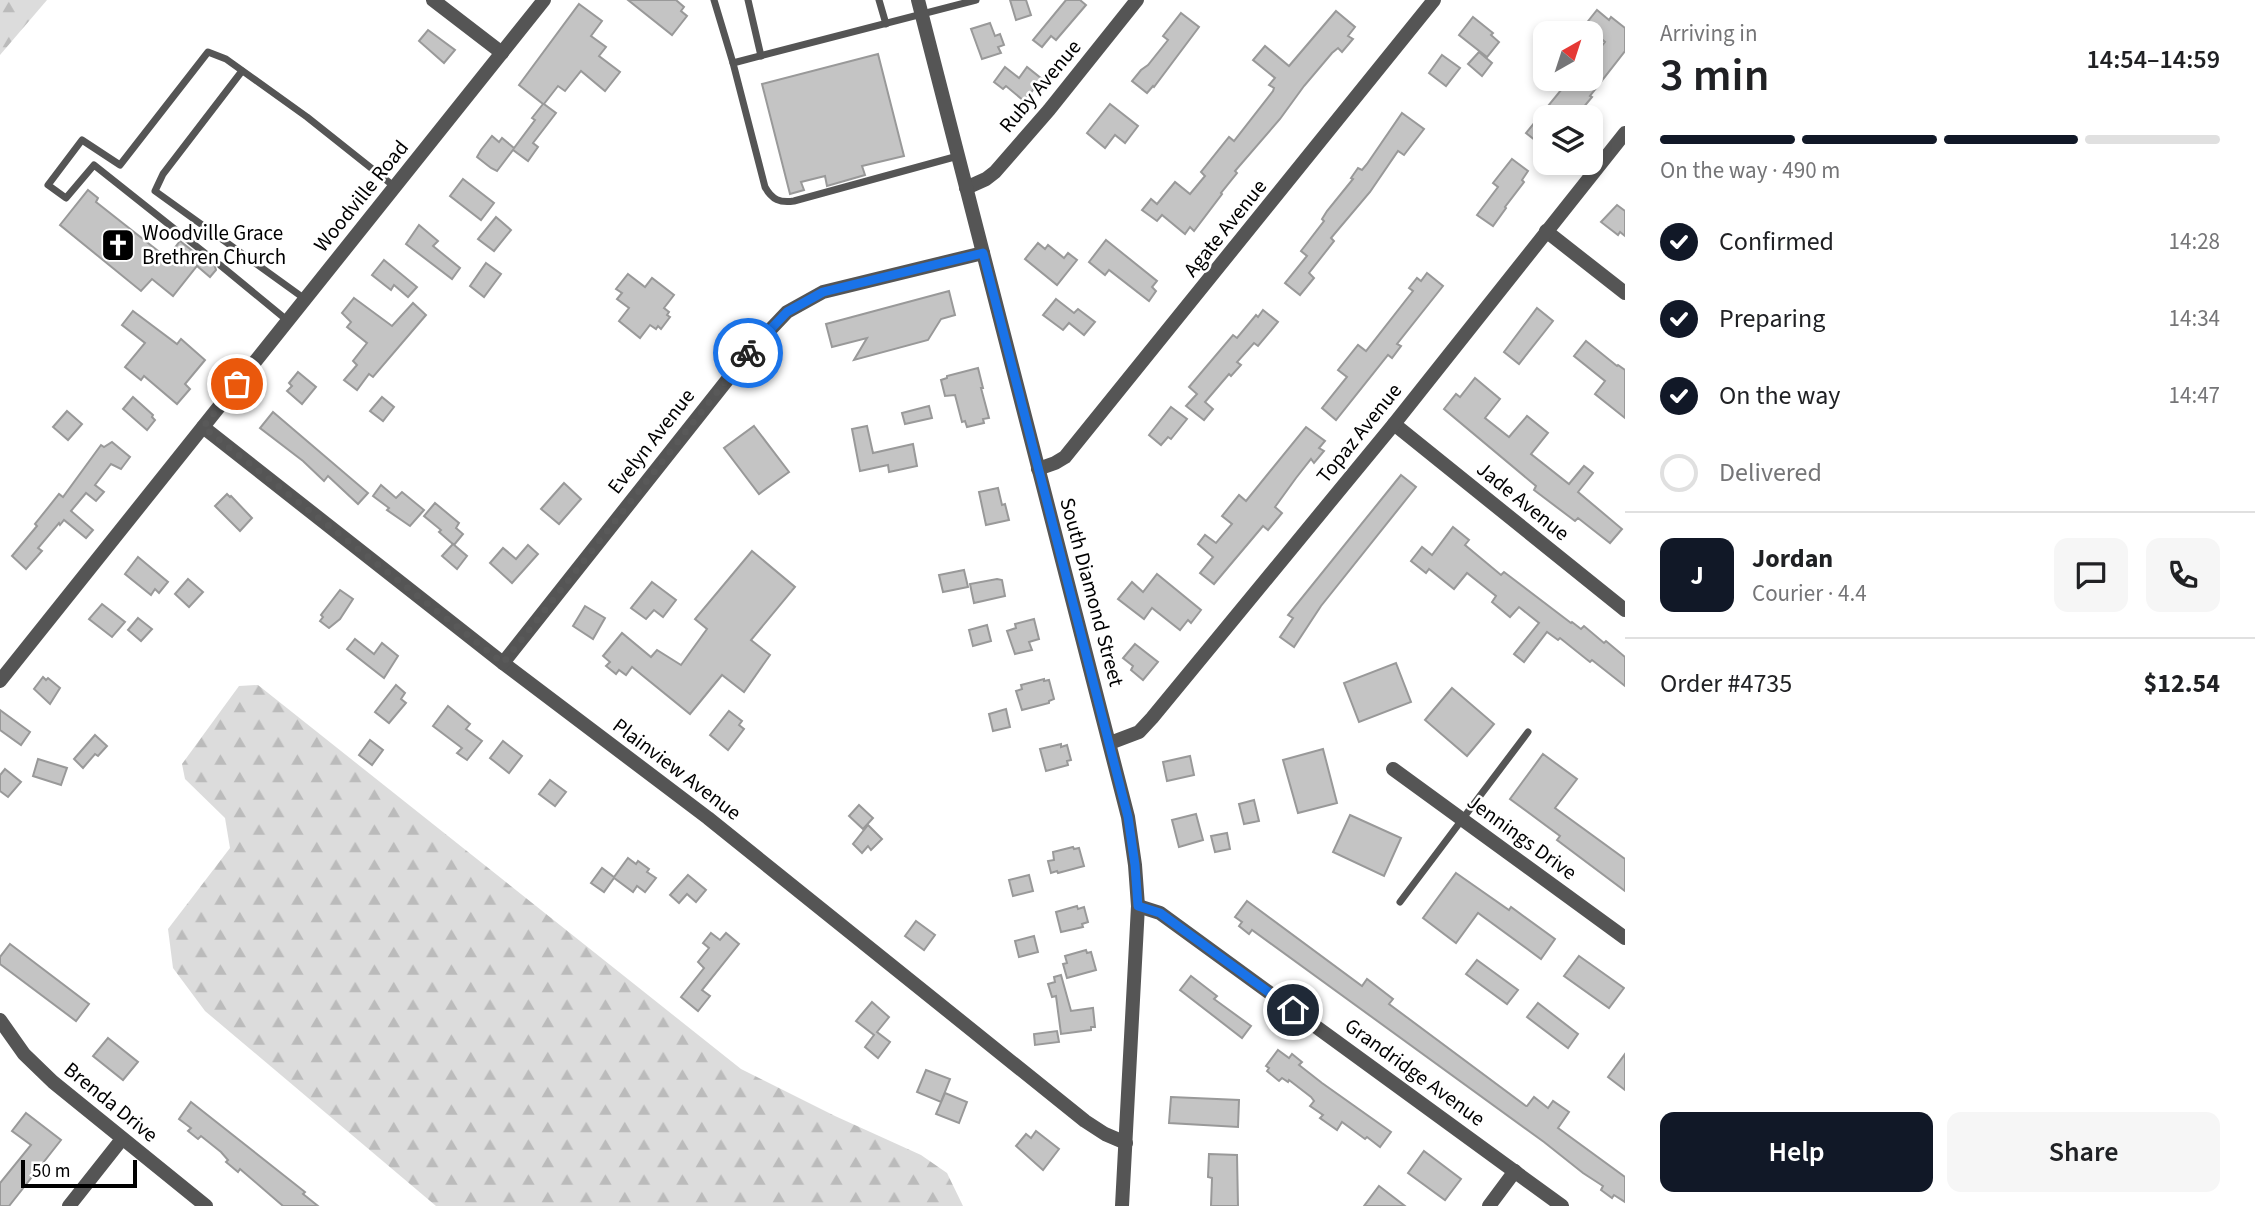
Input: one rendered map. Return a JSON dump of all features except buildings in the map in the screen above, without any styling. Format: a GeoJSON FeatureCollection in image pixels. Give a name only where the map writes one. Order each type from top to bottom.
{"type":"FeatureCollection","features":[{"type":"Feature","properties":{"kind":"street"},"geometry":{"type":"LineString","coordinates":[[433,0],[502,53]]}},
{"type":"Feature","properties":{"kind":"street","name":"Woodville Road"},"geometry":{"type":"LineString","coordinates":[[0,681],[544,0]]}},
{"type":"Feature","properties":{"kind":"street","name":"South Diamond Street"},"geometry":{"type":"LineString","coordinates":[[918,0],[1128,817],[1138,906],[1122,1206]]}},
{"type":"Feature","properties":{"kind":"street","name":"Ruby Avenue"},"geometry":{"type":"LineString","coordinates":[[966,188],[995,172],[1049,110],[1137,0]]}},
{"type":"Feature","properties":{"kind":"street","name":"Agate Avenue"},"geometry":{"type":"LineString","coordinates":[[1038,469],[1066,457],[1434,0]]}},
{"type":"Feature","properties":{"kind":"street","name":"Topaz Avenue"},"geometry":{"type":"LineString","coordinates":[[1110,743],[1139,732],[1152,718],[1394,424],[1625,133]]}},
{"type":"Feature","properties":{"kind":"street"},"geometry":{"type":"LineString","coordinates":[[1546,231],[1625,293]]}},
{"type":"Feature","properties":{"kind":"street","name":"Evelyn Avenue"},"geometry":{"type":"LineString","coordinates":[[503,663],[751,349],[787,312],[823,292],[983,253]]}},
{"type":"Feature","properties":{"kind":"street","name":"Jade Avenue"},"geometry":{"type":"LineString","coordinates":[[1394,424],[1625,610]]}},
{"type":"Feature","properties":{"kind":"street","name":"Plainview Avenue"},"geometry":{"type":"LineString","coordinates":[[203,427],[503,663],[708,818],[1085,1121],[1126,1143]]}},
{"type":"Feature","properties":{"kind":"street","name":"Jennings Drive"},"geometry":{"type":"LineString","coordinates":[[1393,769],[1625,938]]}},
{"type":"Feature","properties":{"kind":"street","name":"Grandridge Avenue"},"geometry":{"type":"LineString","coordinates":[[1138,906],[1160,913],[1562,1206]]}},
{"type":"Feature","properties":{"kind":"street","name":"Brenda Drive"},"geometry":{"type":"LineString","coordinates":[[0,1020],[24,1054],[40,1070],[206,1206]]}},
{"type":"Feature","properties":{"kind":"street"},"geometry":{"type":"LineString","coordinates":[[69,1206],[122,1139]]}},
{"type":"Feature","properties":{"kind":"street"},"geometry":{"type":"LineString","coordinates":[[1489,1206],[1515,1171]]}},
{"type":"Feature","properties":{"kind":"lane"},"geometry":{"type":"LineString","coordinates":[[715,0],[765,187],[778,201],[794,201],[958,156]]}},
{"type":"Feature","properties":{"kind":"lane"},"geometry":{"type":"LineString","coordinates":[[748,0],[761,56]]}},
{"type":"Feature","properties":{"kind":"lane"},"geometry":{"type":"LineString","coordinates":[[880,0],[886,24]]}},
{"type":"Feature","properties":{"kind":"lane"},"geometry":{"type":"LineString","coordinates":[[733,63],[976,0]]}},
{"type":"Feature","properties":{"kind":"lane"},"geometry":{"type":"LineString","coordinates":[[206,254],[93,165],[66,198],[48,185],[82,141],[120,165],[208,52],[226,59],[307,117],[395,187]]}},
{"type":"Feature","properties":{"kind":"lane"},"geometry":{"type":"LineString","coordinates":[[242,71],[163,174],[155,191],[305,299]]}},
{"type":"Feature","properties":{"kind":"lane"},"geometry":{"type":"LineString","coordinates":[[219,265],[288,321]]}},
{"type":"Feature","properties":{"kind":"lane"},"geometry":{"type":"LineString","coordinates":[[1400,902],[1528,732]]}},
{"type":"Feature","properties":{"kind":"green space"},"geometry":{"type":"Polygon","coordinates":[[[0,0],[47,0],[0,55],[0,0]]]}},
{"type":"Feature","properties":{"kind":"green space"},"geometry":{"type":"Polygon","coordinates":[[[258,685],[741,1069],[921,1155],[947,1173],[963,1206],[436,1206],[205,1011],[173,968],[168,929],[230,848],[225,818],[185,779],[182,764],[239,686],[258,685]]]}},
{"type":"Feature","properties":{"kind":"way so far"},"geometry":{"type":"LineString","coordinates":[[237,384],[203,427],[503,663],[748,353]]}},
{"type":"Feature","properties":{"kind":"place","name":"Woodville Grace Brethren Church"},"geometry":{"type":"Point","coordinates":[118,245]}},
{"type":"Feature","properties":{"kind":"route"},"geometry":{"type":"LineString","coordinates":[[748,353],[787,312],[823,292],[983,253],[1128,817],[1138,906],[1160,913],[1293,1010]]}}]}
